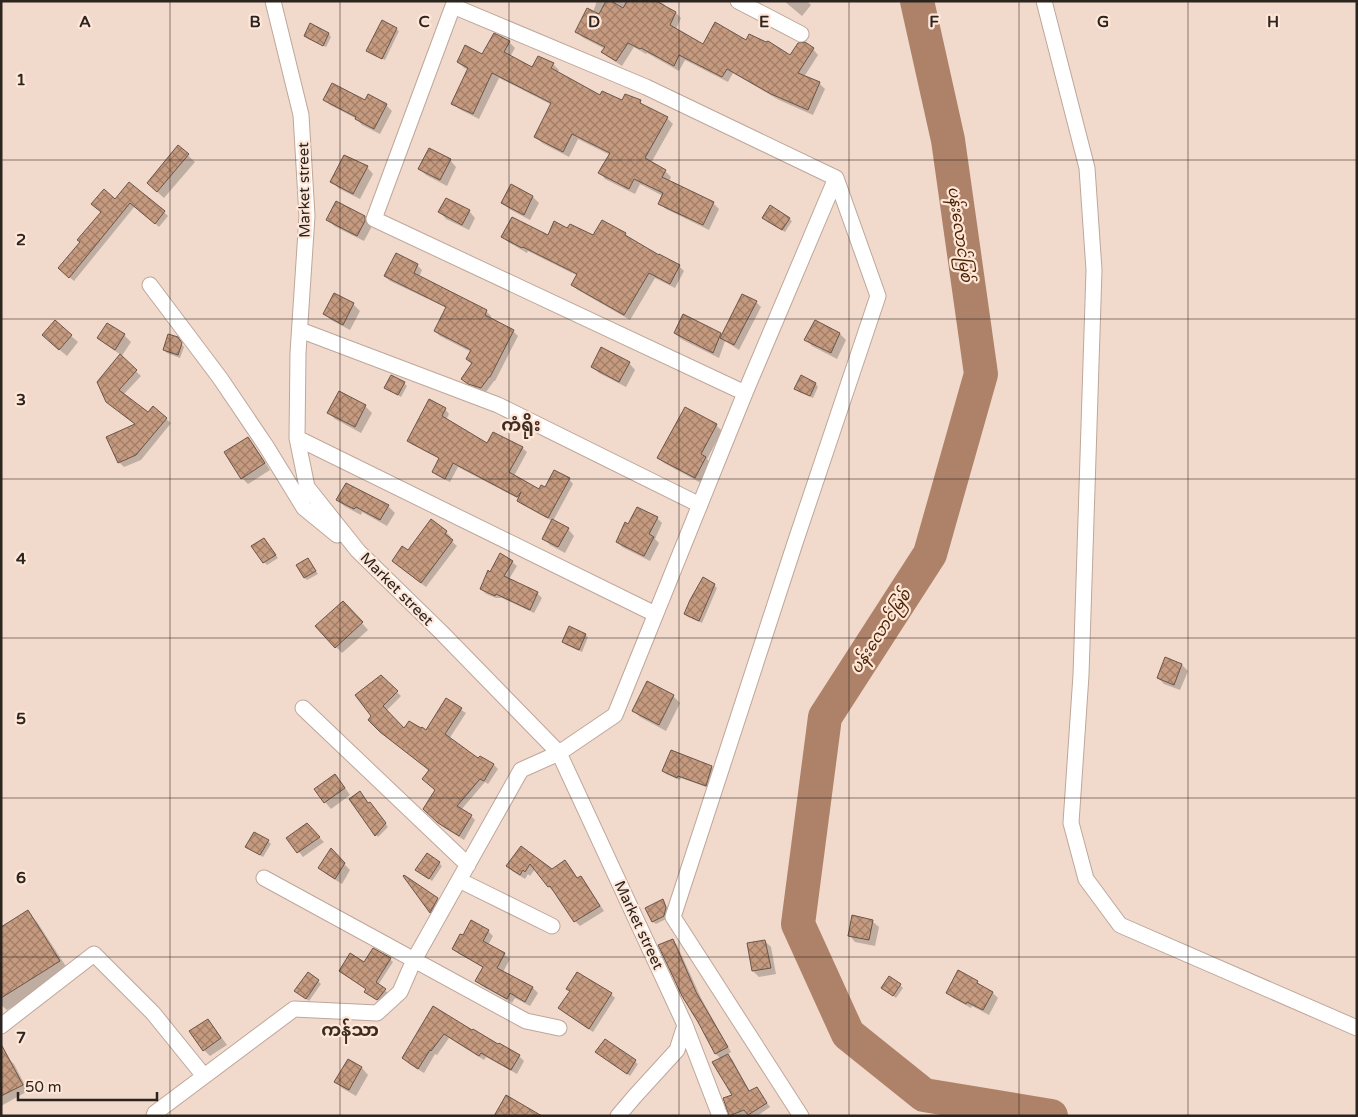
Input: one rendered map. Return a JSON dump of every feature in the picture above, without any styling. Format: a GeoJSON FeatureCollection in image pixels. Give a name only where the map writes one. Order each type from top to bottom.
{"type":"FeatureCollection","features":[{"type":"Feature","properties":{"kind":"street","name":"Market street"},"geometry":{"type":"LineString","coordinates":[[273,1],[301,115],[307,216],[298,353],[296,438],[307,487],[358,551],[560,753],[685,1025],[720,1116]]}},
{"type":"Feature","properties":{"kind":"street"},"geometry":{"type":"LineString","coordinates":[[738,1],[801,34]]}},
{"type":"Feature","properties":{"kind":"street"},"geometry":{"type":"LineString","coordinates":[[1044,1],[1088,168],[1094,270],[1081,675],[1071,823],[1086,880],[1120,925],[1357,1028]]}},
{"type":"Feature","properties":{"kind":"street"},"geometry":{"type":"LineString","coordinates":[[746,394],[374,219],[454,4],[646,87],[836,178],[878,296],[673,917],[800,1116]]}},
{"type":"Feature","properties":{"kind":"street"},"geometry":{"type":"LineString","coordinates":[[154,1116],[155,1113],[294,1009],[376,1013],[400,992],[414,960],[521,770],[560,753],[614,715],[836,178]]}},
{"type":"Feature","properties":{"kind":"street"},"geometry":{"type":"LineString","coordinates":[[150,285],[220,378],[266,446],[304,508],[358,551]]}},
{"type":"Feature","properties":{"kind":"street"},"geometry":{"type":"LineString","coordinates":[[300,330],[498,405],[700,506]]}},
{"type":"Feature","properties":{"kind":"street"},"geometry":{"type":"LineString","coordinates":[[296,438],[655,614]]}},
{"type":"Feature","properties":{"kind":"street"},"geometry":{"type":"LineString","coordinates":[[303,708],[468,865]]}},
{"type":"Feature","properties":{"kind":"street"},"geometry":{"type":"LineString","coordinates":[[264,878],[526,1020],[559,1028]]}},
{"type":"Feature","properties":{"kind":"street"},"geometry":{"type":"LineString","coordinates":[[460,880],[552,926]]}},
{"type":"Feature","properties":{"kind":"street"},"geometry":{"type":"LineString","coordinates":[[1,1026],[94,954],[153,1013],[204,1076]]}},
{"type":"Feature","properties":{"kind":"street"},"geometry":{"type":"LineString","coordinates":[[618,1116],[678,1050],[685,1025]]}},
{"type":"Feature","properties":{"kind":"building"},"geometry":{"type":"Polygon","coordinates":[[[606,1],[611,1],[623,8],[627,1],[656,1],[676,12],[670,25],[703,44],[715,22],[746,40],[749,34],[766,42],[768,41],[790,55],[798,43],[805,42],[814,48],[798,73],[820,82],[808,110],[771,94],[727,69],[722,77],[679,55],[674,66],[628,43],[616,61],[601,52],[605,47],[575,32],[587,8],[599,14],[606,1]]]}},
{"type":"Feature","properties":{"kind":"building"},"geometry":{"type":"Polygon","coordinates":[[[382,20],[397,28],[382,59],[366,51],[382,20]]]}},
{"type":"Feature","properties":{"kind":"building"},"geometry":{"type":"Polygon","coordinates":[[[310,23],[329,33],[323,46],[304,36],[310,23]]]}},
{"type":"Feature","properties":{"kind":"building"},"geometry":{"type":"Polygon","coordinates":[[[494,33],[510,41],[504,52],[532,67],[538,56],[554,63],[551,68],[600,95],[602,91],[622,100],[625,94],[641,100],[640,103],[668,117],[645,158],[666,170],[662,177],[714,202],[703,225],[658,204],[663,193],[634,179],[629,189],[598,173],[610,153],[572,134],[563,152],[534,137],[551,103],[492,73],[473,114],[451,104],[468,68],[457,62],[465,45],[482,54],[494,33]]]}},
{"type":"Feature","properties":{"kind":"building"},"geometry":{"type":"Polygon","coordinates":[[[332,83],[365,100],[368,94],[387,104],[374,129],[355,119],[356,117],[323,100],[332,83]]]}},
{"type":"Feature","properties":{"kind":"building"},"geometry":{"type":"Polygon","coordinates":[[[178,145],[189,154],[157,192],[147,183],[178,145]]]}},
{"type":"Feature","properties":{"kind":"building"},"geometry":{"type":"Polygon","coordinates":[[[429,148],[451,159],[440,180],[418,169],[429,148]]]}},
{"type":"Feature","properties":{"kind":"building"},"geometry":{"type":"Polygon","coordinates":[[[344,155],[368,166],[353,194],[330,182],[344,155]]]}},
{"type":"Feature","properties":{"kind":"building"},"geometry":{"type":"Polygon","coordinates":[[[129,182],[165,211],[155,224],[130,203],[69,278],[58,268],[80,242],[77,240],[101,212],[91,204],[104,189],[115,199],[129,182]]]}},
{"type":"Feature","properties":{"kind":"building"},"geometry":{"type":"Polygon","coordinates":[[[511,184],[533,196],[524,215],[501,203],[511,184]]]}},
{"type":"Feature","properties":{"kind":"building"},"geometry":{"type":"Polygon","coordinates":[[[446,198],[470,210],[462,225],[438,212],[446,198]]]}},
{"type":"Feature","properties":{"kind":"building"},"geometry":{"type":"Polygon","coordinates":[[[336,201],[365,216],[365,221],[357,236],[326,220],[336,201]]]}},
{"type":"Feature","properties":{"kind":"building"},"geometry":{"type":"Polygon","coordinates":[[[770,205],[790,218],[782,230],[762,218],[770,205]]]}},
{"type":"Feature","properties":{"kind":"building"},"geometry":{"type":"Polygon","coordinates":[[[512,217],[548,235],[554,221],[567,228],[570,224],[593,235],[602,220],[659,255],[680,265],[670,284],[649,273],[624,315],[571,285],[577,274],[501,237],[512,217]]]}},
{"type":"Feature","properties":{"kind":"building"},"geometry":{"type":"Polygon","coordinates":[[[396,253],[418,264],[414,273],[487,310],[485,315],[514,330],[490,377],[481,388],[468,384],[461,379],[472,363],[466,359],[471,350],[434,331],[446,307],[384,276],[396,253]]]}},
{"type":"Feature","properties":{"kind":"building"},"geometry":{"type":"Polygon","coordinates":[[[334,293],[354,303],[343,325],[323,314],[334,293]]]}},
{"type":"Feature","properties":{"kind":"building"},"geometry":{"type":"Polygon","coordinates":[[[742,294],[757,301],[734,345],[720,338],[742,294]]]}},
{"type":"Feature","properties":{"kind":"building"},"geometry":{"type":"Polygon","coordinates":[[[683,314],[721,333],[713,353],[674,333],[683,314]]]}},
{"type":"Feature","properties":{"kind":"building"},"geometry":{"type":"Polygon","coordinates":[[[55,320],[72,335],[59,350],[42,335],[55,320]]]}},
{"type":"Feature","properties":{"kind":"building"},"geometry":{"type":"Polygon","coordinates":[[[815,320],[840,333],[831,353],[804,340],[815,320]]]}},
{"type":"Feature","properties":{"kind":"building"},"geometry":{"type":"Polygon","coordinates":[[[107,323],[125,334],[115,350],[97,338],[107,323]]]}},
{"type":"Feature","properties":{"kind":"building"},"geometry":{"type":"Polygon","coordinates":[[[168,334],[178,337],[182,343],[178,355],[163,350],[168,334]]]}},
{"type":"Feature","properties":{"kind":"building"},"geometry":{"type":"Polygon","coordinates":[[[601,347],[630,362],[619,382],[591,367],[601,347]]]}},
{"type":"Feature","properties":{"kind":"building"},"geometry":{"type":"Polygon","coordinates":[[[120,354],[137,370],[119,390],[148,412],[153,406],[167,418],[136,455],[118,463],[106,437],[135,424],[106,402],[97,382],[120,354]]]}},
{"type":"Feature","properties":{"kind":"building"},"geometry":{"type":"Polygon","coordinates":[[[391,375],[405,382],[398,395],[384,388],[391,375]]]}},
{"type":"Feature","properties":{"kind":"building"},"geometry":{"type":"Polygon","coordinates":[[[801,375],[816,383],[810,396],[794,389],[801,375]]]}},
{"type":"Feature","properties":{"kind":"building"},"geometry":{"type":"Polygon","coordinates":[[[339,391],[366,405],[355,427],[327,413],[339,391]]]}},
{"type":"Feature","properties":{"kind":"building"},"geometry":{"type":"Polygon","coordinates":[[[429,399],[446,408],[442,416],[487,443],[493,432],[523,447],[509,472],[539,489],[541,485],[545,487],[554,470],[570,478],[548,518],[517,501],[521,492],[517,497],[453,463],[445,479],[432,472],[439,458],[407,441],[429,399]]]}},
{"type":"Feature","properties":{"kind":"building"},"geometry":{"type":"Polygon","coordinates":[[[685,407],[717,424],[701,454],[706,457],[695,478],[657,458],[685,407]]]}},
{"type":"Feature","properties":{"kind":"building"},"geometry":{"type":"Polygon","coordinates":[[[248,437],[265,463],[241,479],[224,452],[248,437]]]}},
{"type":"Feature","properties":{"kind":"building"},"geometry":{"type":"Polygon","coordinates":[[[346,483],[389,505],[380,520],[356,507],[354,509],[336,500],[346,483]]]}},
{"type":"Feature","properties":{"kind":"building"},"geometry":{"type":"Polygon","coordinates":[[[637,507],[658,517],[649,534],[654,537],[644,556],[616,542],[625,522],[628,524],[637,507]]]}},
{"type":"Feature","properties":{"kind":"building"},"geometry":{"type":"Polygon","coordinates":[[[431,519],[447,531],[445,534],[453,540],[421,583],[392,561],[402,546],[408,550],[431,519]]]}},
{"type":"Feature","properties":{"kind":"building"},"geometry":{"type":"Polygon","coordinates":[[[552,519],[569,528],[558,547],[542,539],[552,519]]]}},
{"type":"Feature","properties":{"kind":"building"},"geometry":{"type":"Polygon","coordinates":[[[264,538],[276,555],[263,563],[251,546],[264,538]]]}},
{"type":"Feature","properties":{"kind":"building"},"geometry":{"type":"Polygon","coordinates":[[[500,553],[513,561],[504,576],[538,592],[530,610],[496,594],[495,596],[480,589],[488,570],[490,572],[500,553]]]}},
{"type":"Feature","properties":{"kind":"building"},"geometry":{"type":"Polygon","coordinates":[[[308,558],[316,571],[304,578],[296,565],[308,558]]]}},
{"type":"Feature","properties":{"kind":"building"},"geometry":{"type":"Polygon","coordinates":[[[703,577],[715,584],[699,621],[684,614],[703,577]]]}},
{"type":"Feature","properties":{"kind":"building"},"geometry":{"type":"Polygon","coordinates":[[[343,601],[363,622],[335,648],[315,626],[343,601]]]}},
{"type":"Feature","properties":{"kind":"building"},"geometry":{"type":"Polygon","coordinates":[[[569,626],[586,634],[579,650],[562,642],[569,626]]]}},
{"type":"Feature","properties":{"kind":"building"},"geometry":{"type":"Polygon","coordinates":[[[1165,657],[1182,664],[1174,685],[1157,678],[1165,657]]]}},
{"type":"Feature","properties":{"kind":"building"},"geometry":{"type":"Polygon","coordinates":[[[381,675],[398,691],[383,706],[404,728],[409,721],[426,730],[446,698],[462,708],[445,734],[478,758],[480,756],[494,764],[484,781],[480,779],[457,806],[472,815],[459,836],[438,823],[423,809],[435,790],[422,779],[429,770],[380,732],[368,720],[371,716],[355,695],[381,675]]]}},
{"type":"Feature","properties":{"kind":"building"},"geometry":{"type":"Polygon","coordinates":[[[647,681],[674,695],[659,725],[632,711],[647,681]]]}},
{"type":"Feature","properties":{"kind":"building"},"geometry":{"type":"Polygon","coordinates":[[[671,750],[712,766],[706,786],[678,776],[677,778],[662,771],[671,750]]]}},
{"type":"Feature","properties":{"kind":"building"},"geometry":{"type":"Polygon","coordinates":[[[335,774],[345,788],[324,803],[314,789],[335,774]]]}},
{"type":"Feature","properties":{"kind":"building"},"geometry":{"type":"Polygon","coordinates":[[[360,791],[386,823],[375,836],[349,799],[360,791]]]}},
{"type":"Feature","properties":{"kind":"building"},"geometry":{"type":"Polygon","coordinates":[[[307,823],[320,837],[297,853],[286,838],[307,823]]]}},
{"type":"Feature","properties":{"kind":"building"},"geometry":{"type":"Polygon","coordinates":[[[254,832],[269,840],[260,855],[245,847],[254,832]]]}},
{"type":"Feature","properties":{"kind":"building"},"geometry":{"type":"Polygon","coordinates":[[[521,846],[552,869],[565,860],[577,878],[581,876],[600,906],[574,922],[550,886],[548,887],[530,864],[525,872],[523,870],[520,875],[506,866],[521,846]]]}},
{"type":"Feature","properties":{"kind":"building"},"geometry":{"type":"Polygon","coordinates":[[[331,848],[345,863],[335,879],[318,868],[331,848]]]}},
{"type":"Feature","properties":{"kind":"building"},"geometry":{"type":"Polygon","coordinates":[[[427,853],[440,862],[429,879],[415,870],[427,853]]]}},
{"type":"Feature","properties":{"kind":"building"},"geometry":{"type":"Polygon","coordinates":[[[403,876],[438,898],[430,913],[403,876]]]}},
{"type":"Feature","properties":{"kind":"building"},"geometry":{"type":"Polygon","coordinates":[[[663,899],[666,907],[664,916],[652,922],[645,908],[663,899]]]}},
{"type":"Feature","properties":{"kind":"building"},"geometry":{"type":"Polygon","coordinates":[[[28,910],[60,961],[1,998],[1,927],[28,910]]]}},
{"type":"Feature","properties":{"kind":"building"},"geometry":{"type":"Polygon","coordinates":[[[852,915],[873,920],[869,940],[848,936],[852,915]]]}},
{"type":"Feature","properties":{"kind":"building"},"geometry":{"type":"Polygon","coordinates":[[[471,920],[489,930],[483,941],[505,953],[497,968],[533,987],[525,1002],[510,993],[507,999],[475,981],[483,967],[452,949],[460,934],[463,935],[471,920]]]}},
{"type":"Feature","properties":{"kind":"building"},"geometry":{"type":"Polygon","coordinates":[[[673,939],[696,992],[728,1047],[715,1054],[682,996],[658,945],[673,939]]]}},
{"type":"Feature","properties":{"kind":"building"},"geometry":{"type":"Polygon","coordinates":[[[765,940],[771,968],[752,971],[747,943],[765,940]]]}},
{"type":"Feature","properties":{"kind":"building"},"geometry":{"type":"Polygon","coordinates":[[[373,948],[391,958],[376,982],[386,989],[377,1000],[364,992],[366,989],[339,971],[350,953],[364,962],[373,948]]]}},
{"type":"Feature","properties":{"kind":"building"},"geometry":{"type":"Polygon","coordinates":[[[958,970],[993,992],[983,1010],[967,1002],[966,1004],[946,993],[958,970]]]}},
{"type":"Feature","properties":{"kind":"building"},"geometry":{"type":"Polygon","coordinates":[[[308,972],[319,980],[306,999],[294,991],[308,972]]]}},
{"type":"Feature","properties":{"kind":"building"},"geometry":{"type":"Polygon","coordinates":[[[577,972],[612,993],[589,1029],[558,1008],[570,991],[566,989],[577,972]]]}},
{"type":"Feature","properties":{"kind":"building"},"geometry":{"type":"Polygon","coordinates":[[[889,976],[901,984],[893,996],[881,988],[889,976]]]}},
{"type":"Feature","properties":{"kind":"building"},"geometry":{"type":"Polygon","coordinates":[[[433,1006],[472,1030],[520,1055],[511,1070],[481,1053],[479,1056],[444,1034],[430,1050],[418,1069],[402,1058],[433,1006]]]}},
{"type":"Feature","properties":{"kind":"building"},"geometry":{"type":"Polygon","coordinates":[[[208,1019],[221,1038],[203,1051],[189,1031],[208,1019]]]}},
{"type":"Feature","properties":{"kind":"building"},"geometry":{"type":"Polygon","coordinates":[[[605,1039],[636,1060],[627,1074],[595,1052],[605,1039]]]}},
{"type":"Feature","properties":{"kind":"building"},"geometry":{"type":"Polygon","coordinates":[[[1,1044],[23,1085],[1,1096],[1,1044]]]}},
{"type":"Feature","properties":{"kind":"building"},"geometry":{"type":"Polygon","coordinates":[[[728,1054],[749,1091],[757,1087],[767,1103],[748,1115],[744,1110],[729,1116],[723,1098],[732,1095],[712,1062],[728,1054]]]}},
{"type":"Feature","properties":{"kind":"building"},"geometry":{"type":"Polygon","coordinates":[[[348,1059],[362,1067],[349,1090],[334,1082],[348,1059]]]}},
{"type":"Feature","properties":{"kind":"building"},"geometry":{"type":"Polygon","coordinates":[[[506,1095],[542,1116],[494,1116],[506,1095]]]}},
{"type":"Feature","properties":{"kind":"waterway","name":"ပန်းလောင်မြစ်"},"geometry":{"type":"LineString","coordinates":[[917,1],[948,140],[981,374],[930,554],[825,717],[798,924],[848,1034],[924,1095],[1051,1116]]}},
{"type":"Feature","properties":{"kind":"district","name":"ကံရိုး"},"geometry":{"type":"Point","coordinates":[521,425]}},
{"type":"Feature","properties":{"kind":"district","name":"ကန်သာ"},"geometry":{"type":"Point","coordinates":[350,1030]}}]}
